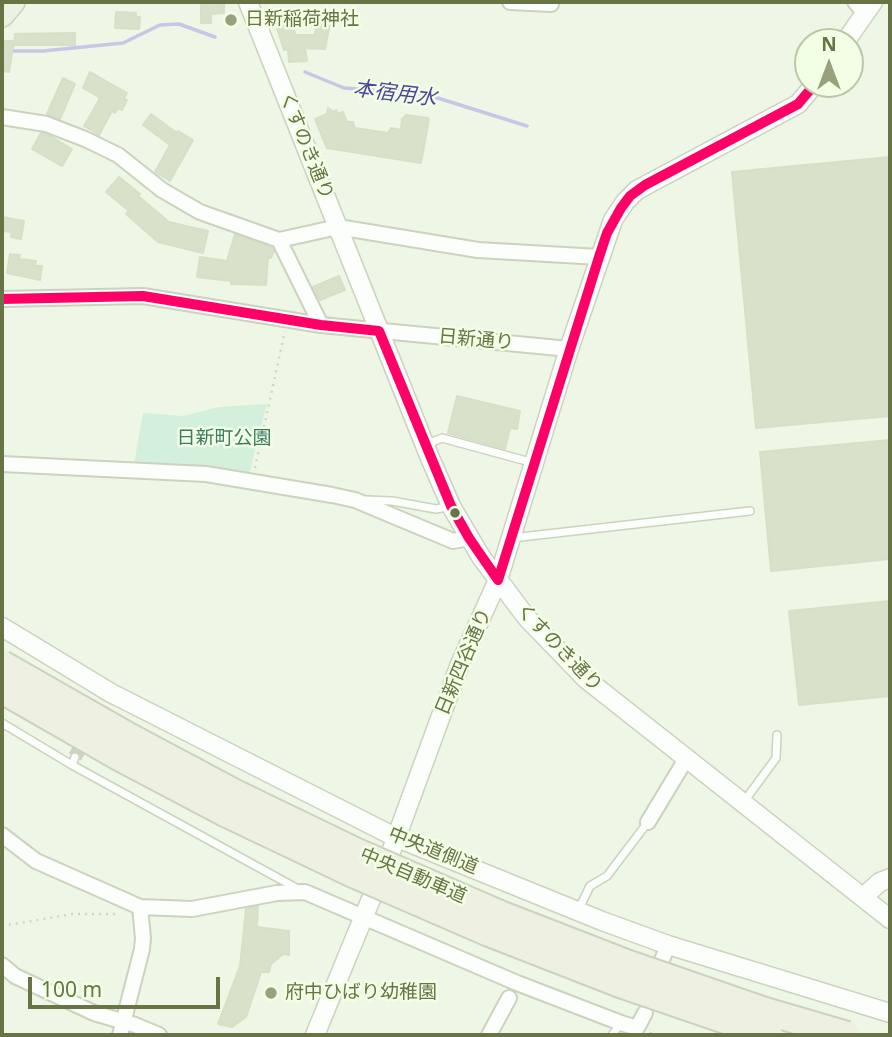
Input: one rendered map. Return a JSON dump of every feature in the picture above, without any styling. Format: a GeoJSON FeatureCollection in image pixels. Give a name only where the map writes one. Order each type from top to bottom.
{"type":"FeatureCollection","features":[{"type":"Feature","properties":{"kind":"highway","name":"中央自動車道"},"geometry":{"type":"LineString","coordinates":[[2,664],[235,793],[357,852],[500,914],[629,964],[765,1011],[847,1035]]}},
{"type":"Feature","properties":{"kind":"highway","name":"中央自動車道"},"geometry":{"type":"LineString","coordinates":[[2,690],[189,794],[351,873],[489,933],[596,975],[769,1035]]}},
{"type":"Feature","properties":{"kind":"main road"},"geometry":{"type":"LineString","coordinates":[[2,15],[13,2]]}},
{"type":"Feature","properties":{"kind":"street","name":"くすのき通り"},"geometry":{"type":"LineString","coordinates":[[248,2],[425,445],[451,506],[469,538],[527,618],[565,660],[609,699],[890,919]]}},
{"type":"Feature","properties":{"kind":"street"},"geometry":{"type":"LineString","coordinates":[[510,2],[551,4]]}},
{"type":"Feature","properties":{"kind":"street"},"geometry":{"type":"LineString","coordinates":[[852,28],[864,6]]}},
{"type":"Feature","properties":{"kind":"street"},"geometry":{"type":"LineString","coordinates":[[569,349],[613,220],[625,202],[637,190],[798,104],[803,98]]}},
{"type":"Feature","properties":{"kind":"street"},"geometry":{"type":"LineString","coordinates":[[2,117],[46,124],[85,139],[118,155],[162,190],[200,212],[279,240],[338,227],[478,250],[599,257]]}},
{"type":"Feature","properties":{"kind":"street"},"geometry":{"type":"LineString","coordinates":[[279,240],[321,325]]}},
{"type":"Feature","properties":{"kind":"street","name":"日新通り"},"geometry":{"type":"LineString","coordinates":[[2,299],[143,296],[288,317],[321,325],[569,349]]}},
{"type":"Feature","properties":{"kind":"street","name":"日新四谷通り"},"geometry":{"type":"LineString","coordinates":[[393,845],[460,664],[498,579],[569,349]]}},
{"type":"Feature","properties":{"kind":"street"},"geometry":{"type":"LineString","coordinates":[[2,464],[206,474],[355,500],[453,541],[469,538]]}},
{"type":"Feature","properties":{"kind":"street","name":"中央道側道"},"geometry":{"type":"LineString","coordinates":[[2,627],[111,693],[393,845],[578,911],[665,952],[890,1013]]}},
{"type":"Feature","properties":{"kind":"street"},"geometry":{"type":"LineString","coordinates":[[648,822],[686,759]]}},
{"type":"Feature","properties":{"kind":"street"},"geometry":{"type":"LineString","coordinates":[[2,835],[36,861],[140,907],[192,909],[277,893],[305,892],[517,983],[617,1031],[637,1028],[645,1013]]}},
{"type":"Feature","properties":{"kind":"street"},"geometry":{"type":"LineString","coordinates":[[863,897],[880,882],[890,878]]}},
{"type":"Feature","properties":{"kind":"street"},"geometry":{"type":"LineString","coordinates":[[315,1035],[371,899]]}},
{"type":"Feature","properties":{"kind":"street"},"geometry":{"type":"LineString","coordinates":[[121,1028],[142,950],[140,907]]}},
{"type":"Feature","properties":{"kind":"street"},"geometry":{"type":"LineString","coordinates":[[4,970],[121,1028],[159,1035]]}},
{"type":"Feature","properties":{"kind":"street"},"geometry":{"type":"LineString","coordinates":[[489,1035],[509,998]]}},
{"type":"Feature","properties":{"kind":"lane"},"geometry":{"type":"LineString","coordinates":[[425,445],[442,438],[534,463]]}},
{"type":"Feature","properties":{"kind":"lane"},"geometry":{"type":"LineString","coordinates":[[355,500],[392,501],[436,509],[451,506]]}},
{"type":"Feature","properties":{"kind":"lane"},"geometry":{"type":"LineString","coordinates":[[511,538],[750,511]]}},
{"type":"Feature","properties":{"kind":"lane"},"geometry":{"type":"LineString","coordinates":[[2,723],[305,892]]}},
{"type":"Feature","properties":{"kind":"lane"},"geometry":{"type":"LineString","coordinates":[[743,804],[776,758],[776,735]]}},
{"type":"Feature","properties":{"kind":"lane"},"geometry":{"type":"LineString","coordinates":[[578,911],[590,887],[607,876],[648,822]]}},
{"type":"Feature","properties":{"kind":"path"},"geometry":{"type":"LineString","coordinates":[[252,482],[288,317]]}},
{"type":"Feature","properties":{"kind":"path"},"geometry":{"type":"LineString","coordinates":[[2,926],[73,914],[100,912],[130,915],[140,907]]}},
{"type":"Feature","properties":{"kind":"green space","name":"日新町公園"},"geometry":{"type":"Polygon","coordinates":[[[267,404],[249,475],[134,464],[143,413],[183,416],[219,407],[267,404]]]}},
{"type":"Feature","properties":{"kind":"building"},"geometry":{"type":"Polygon","coordinates":[[[201,2],[224,2],[224,13],[211,14],[211,23],[201,23],[201,2]]]}},
{"type":"Feature","properties":{"kind":"building"},"geometry":{"type":"Polygon","coordinates":[[[116,12],[136,13],[136,17],[140,17],[139,29],[115,28],[116,12]]]}},
{"type":"Feature","properties":{"kind":"building"},"geometry":{"type":"Polygon","coordinates":[[[317,16],[339,16],[330,23],[325,49],[305,48],[307,61],[289,62],[288,49],[284,50],[275,22],[293,19],[295,35],[315,35],[317,16]]]}},
{"type":"Feature","properties":{"kind":"building"},"geometry":{"type":"Polygon","coordinates":[[[75,33],[75,45],[14,45],[15,34],[75,33]]]}},
{"type":"Feature","properties":{"kind":"building"},"geometry":{"type":"Polygon","coordinates":[[[3,41],[14,41],[9,72],[3,71],[3,41]]]}},
{"type":"Feature","properties":{"kind":"building"},"geometry":{"type":"Polygon","coordinates":[[[90,72],[127,93],[122,110],[118,108],[115,113],[112,111],[99,135],[84,126],[99,100],[99,97],[83,88],[90,72]]]}},
{"type":"Feature","properties":{"kind":"building"},"geometry":{"type":"Polygon","coordinates":[[[63,78],[75,84],[60,119],[47,114],[63,78]]]}},
{"type":"Feature","properties":{"kind":"building"},"geometry":{"type":"Polygon","coordinates":[[[328,108],[334,112],[336,110],[338,114],[343,112],[347,122],[353,122],[355,128],[388,133],[391,128],[401,130],[402,119],[406,115],[428,118],[421,163],[327,148],[315,119],[327,114],[328,108]]]}},
{"type":"Feature","properties":{"kind":"building"},"geometry":{"type":"Polygon","coordinates":[[[151,114],[177,133],[178,131],[193,140],[170,181],[155,172],[170,145],[143,125],[151,114]]]}},
{"type":"Feature","properties":{"kind":"building"},"geometry":{"type":"Polygon","coordinates":[[[41,133],[72,149],[62,166],[32,149],[41,133]]]}},
{"type":"Feature","properties":{"kind":"building"},"geometry":{"type":"Polygon","coordinates":[[[890,157],[890,416],[756,428],[732,172],[890,157]]]}},
{"type":"Feature","properties":{"kind":"building"},"geometry":{"type":"Polygon","coordinates":[[[119,177],[169,222],[208,231],[203,253],[158,242],[126,214],[129,211],[106,192],[119,177]]]}},
{"type":"Feature","properties":{"kind":"building"},"geometry":{"type":"Polygon","coordinates":[[[2,217],[24,221],[21,239],[11,237],[12,232],[2,231],[2,217]]]}},
{"type":"Feature","properties":{"kind":"building"},"geometry":{"type":"Polygon","coordinates":[[[235,234],[274,251],[271,258],[268,257],[266,285],[231,284],[231,281],[197,277],[200,257],[227,261],[235,234]]]}},
{"type":"Feature","properties":{"kind":"building"},"geometry":{"type":"Polygon","coordinates":[[[10,254],[20,255],[19,259],[36,261],[35,266],[42,266],[40,280],[7,273],[10,254]]]}},
{"type":"Feature","properties":{"kind":"building"},"geometry":{"type":"Polygon","coordinates":[[[339,276],[345,290],[320,300],[313,287],[339,276]]]}},
{"type":"Feature","properties":{"kind":"building"},"geometry":{"type":"Polygon","coordinates":[[[457,396],[520,411],[517,429],[510,428],[505,449],[448,433],[457,396]]]}},
{"type":"Feature","properties":{"kind":"building"},"geometry":{"type":"Polygon","coordinates":[[[890,440],[890,559],[771,571],[760,452],[890,440]]]}},
{"type":"Feature","properties":{"kind":"building"},"geometry":{"type":"Polygon","coordinates":[[[890,601],[890,696],[799,705],[789,611],[890,601]]]}},
{"type":"Feature","properties":{"kind":"building","name":"府中ひばり幼稚園"},"geometry":{"type":"Polygon","coordinates":[[[258,906],[257,927],[289,931],[289,955],[283,954],[271,964],[269,972],[261,972],[246,1017],[232,1027],[218,1024],[240,966],[246,909],[258,906]]]}},
{"type":"Feature","properties":{"kind":"waterway","name":"本宿用水"},"geometry":{"type":"LineString","coordinates":[[2,51],[43,51],[123,43],[160,25],[179,24],[215,37]]}},
{"type":"Feature","properties":{"kind":"waterway","name":"本宿用水"},"geometry":{"type":"LineString","coordinates":[[305,72],[344,88],[425,94],[527,126]]}},
{"type":"Feature","properties":{"kind":"tunnel"},"geometry":{"type":"LineString","coordinates":[[75,757],[111,693]]}},
{"type":"Feature","properties":{"kind":"transit line"},"geometry":{"type":"LineString","coordinates":[[498,580],[599,257],[607,233],[621,208],[630,196],[645,185],[798,104],[803,98]]}},
{"type":"Feature","properties":{"kind":"transit line"},"geometry":{"type":"LineString","coordinates":[[2,299],[143,296],[321,325],[379,331],[451,506],[498,580]]}},
{"type":"Feature","properties":{"kind":"place","name":"日新稲荷神社"},"geometry":{"type":"Point","coordinates":[231,20]}},
{"type":"Feature","properties":{"kind":"place","name":"府中ひばり幼稚園"},"geometry":{"type":"Point","coordinates":[271,993]}}]}
